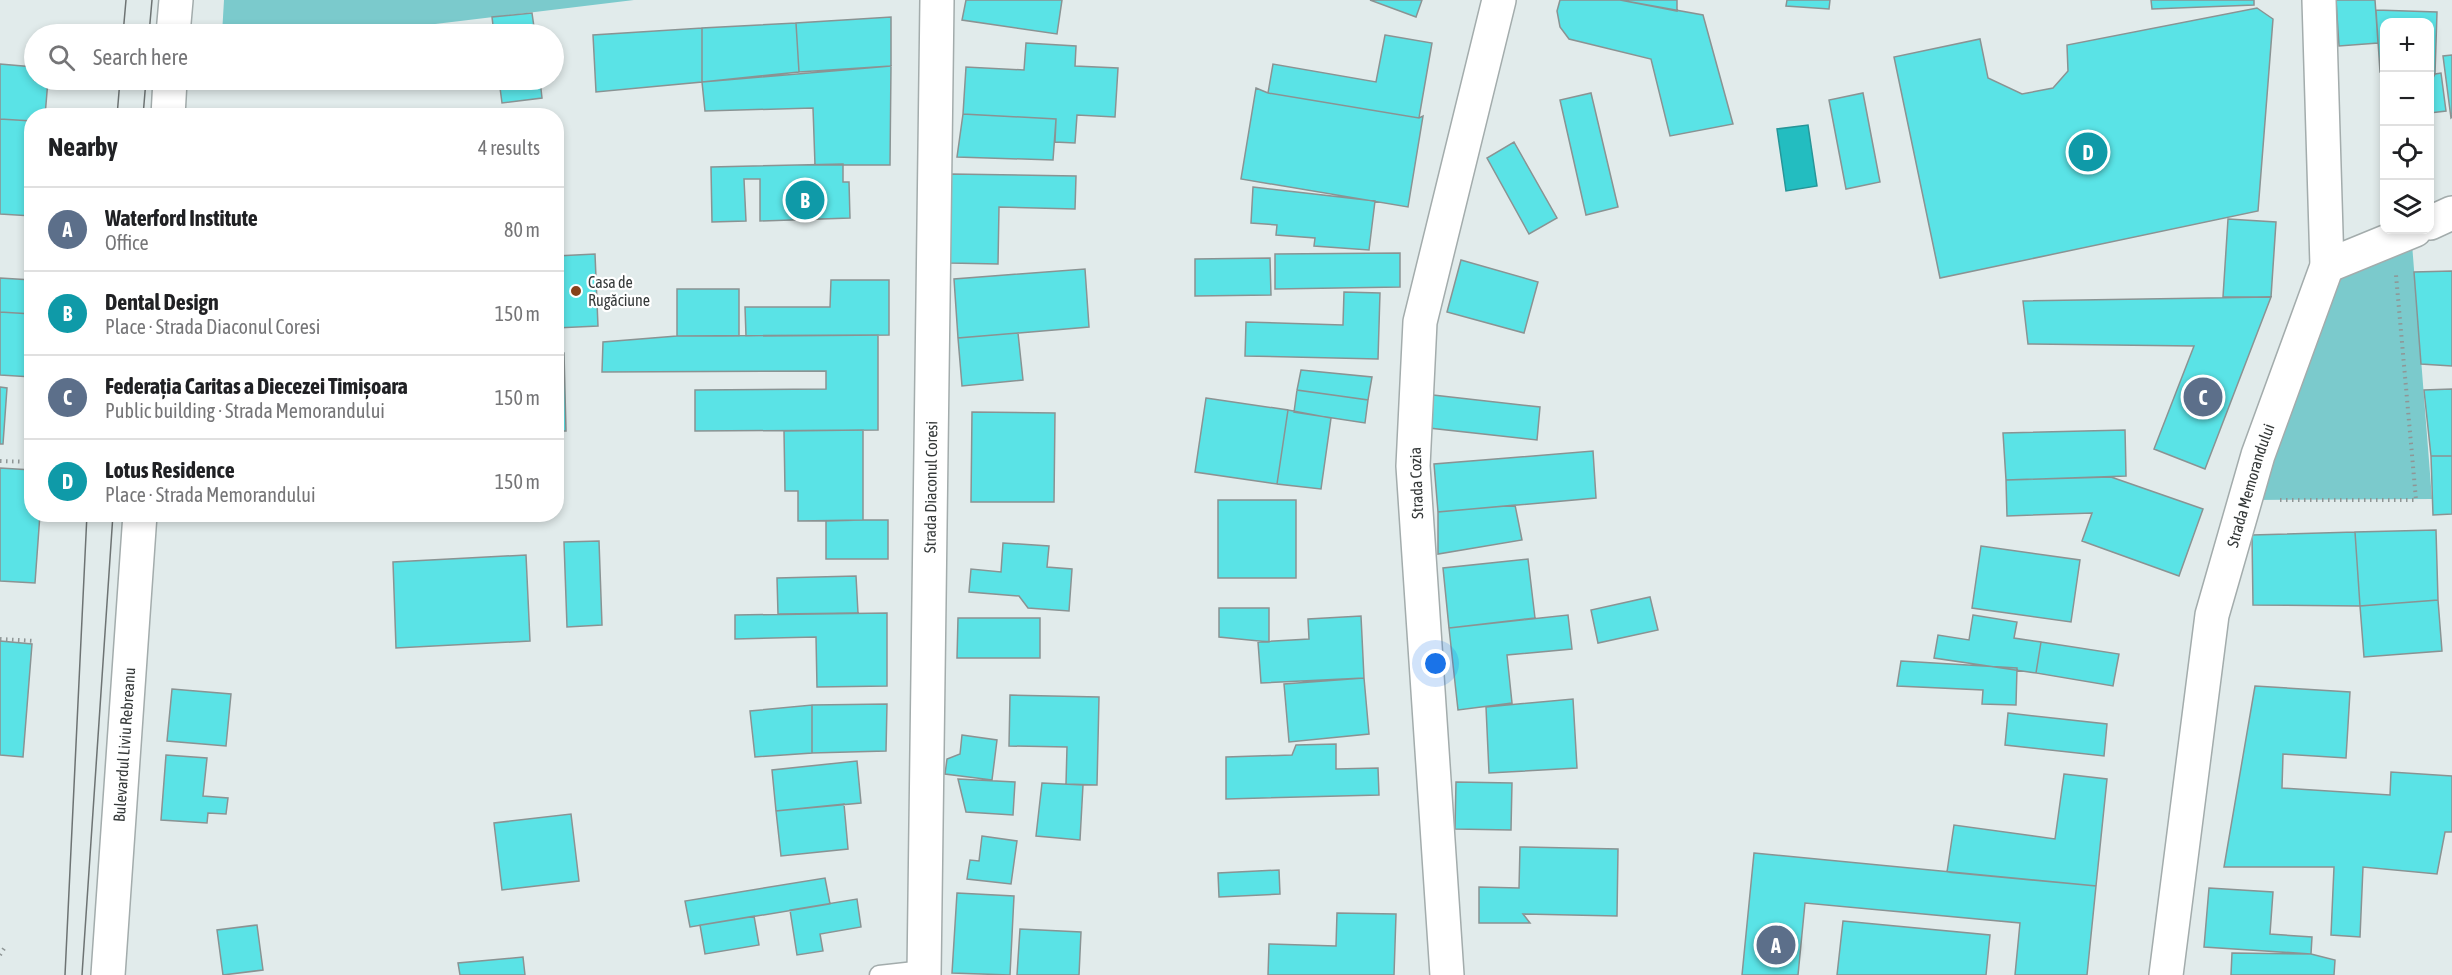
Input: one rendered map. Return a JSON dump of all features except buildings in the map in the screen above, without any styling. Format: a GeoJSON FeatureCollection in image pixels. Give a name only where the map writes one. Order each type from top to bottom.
{"type":"FeatureCollection","features":[{"type":"Feature","properties":{"kind":"street"},"geometry":{"type":"LineString","coordinates":[[174,24],[176,0]]}},
{"type":"Feature","properties":{"kind":"street","name":"Strada Diaconul Coresi"},"geometry":{"type":"LineString","coordinates":[[924,973],[937,0]]}},
{"type":"Feature","properties":{"kind":"street","name":"Strada Cozia"},"geometry":{"type":"LineString","coordinates":[[1447,975],[1413,466],[1420,322],[1499,0]]}},
{"type":"Feature","properties":{"kind":"street","name":"Strada Memorandului"},"geometry":{"type":"LineString","coordinates":[[2166,975],[2212,615],[2258,455],[2326,266],[2319,0]]}},
{"type":"Feature","properties":{"kind":"street"},"geometry":{"type":"LineString","coordinates":[[168,108],[169,90]]}},
{"type":"Feature","properties":{"kind":"street"},"geometry":{"type":"LineString","coordinates":[[2434,221],[2452,213]]}},
{"type":"Feature","properties":{"kind":"street"},"geometry":{"type":"LineString","coordinates":[[2326,266],[2404,234]]}},
{"type":"Feature","properties":{"kind":"street","name":"Bulevardul Liviu Rebreanu"},"geometry":{"type":"LineString","coordinates":[[108,975],[139,522]]}},
{"type":"Feature","properties":{"kind":"lane"},"geometry":{"type":"LineString","coordinates":[[879,975],[924,973]]}},
{"type":"Feature","properties":{"kind":"path"},"geometry":{"type":"LineString","coordinates":[[2245,500],[2416,500],[2404,234]]}},
{"type":"Feature","properties":{"kind":"path"},"geometry":{"type":"LineString","coordinates":[[0,461],[24,462]]}},
{"type":"Feature","properties":{"kind":"path"},"geometry":{"type":"LineString","coordinates":[[0,639],[35,641]]}},
{"type":"Feature","properties":{"kind":"path"},"geometry":{"type":"LineString","coordinates":[[0,956],[5,947]]}},
{"type":"Feature","properties":{"kind":"shaded area"},"geometry":{"type":"Polygon","coordinates":[[[224,0],[634,0],[435,24],[223,24],[224,0]]]}},
{"type":"Feature","properties":{"kind":"shaded area"},"geometry":{"type":"Polygon","coordinates":[[[1808,125],[1817,186],[1786,191],[1777,129],[1808,125]]]}},
{"type":"Feature","properties":{"kind":"shaded area"},"geometry":{"type":"Polygon","coordinates":[[[2404,234],[2411,234],[2432,499],[2245,500],[2327,266],[2404,234]]]}},
{"type":"Feature","properties":{"kind":"tram line"},"geometry":{"type":"LineString","coordinates":[[124,24],[126,0]]}},
{"type":"Feature","properties":{"kind":"tram line"},"geometry":{"type":"LineString","coordinates":[[150,24],[152,0]]}},
{"type":"Feature","properties":{"kind":"tram line"},"geometry":{"type":"LineString","coordinates":[[118,108],[119,90]]}},
{"type":"Feature","properties":{"kind":"tram line"},"geometry":{"type":"LineString","coordinates":[[144,108],[145,90]]}},
{"type":"Feature","properties":{"kind":"tram line"},"geometry":{"type":"LineString","coordinates":[[65,975],[87,522]]}},
{"type":"Feature","properties":{"kind":"tram line"},"geometry":{"type":"LineString","coordinates":[[82,975],[112,522]]}},
{"type":"Feature","properties":{"kind":"place","name":"Lotus Residence"},"geometry":{"type":"Point","coordinates":[2088,152]}},
{"type":"Feature","properties":{"kind":"place","name":"Dental Design"},"geometry":{"type":"Point","coordinates":[805,200]}},
{"type":"Feature","properties":{"kind":"place","name":"Casa de Rugăciune"},"geometry":{"type":"Point","coordinates":[576,291]}},
{"type":"Feature","properties":{"kind":"place","name":"Federația Caritas a Diecezei Timișoara"},"geometry":{"type":"Point","coordinates":[2203,397]}},
{"type":"Feature","properties":{"kind":"place","name":"Waterford Institute"},"geometry":{"type":"Point","coordinates":[1776,945]}}]}
